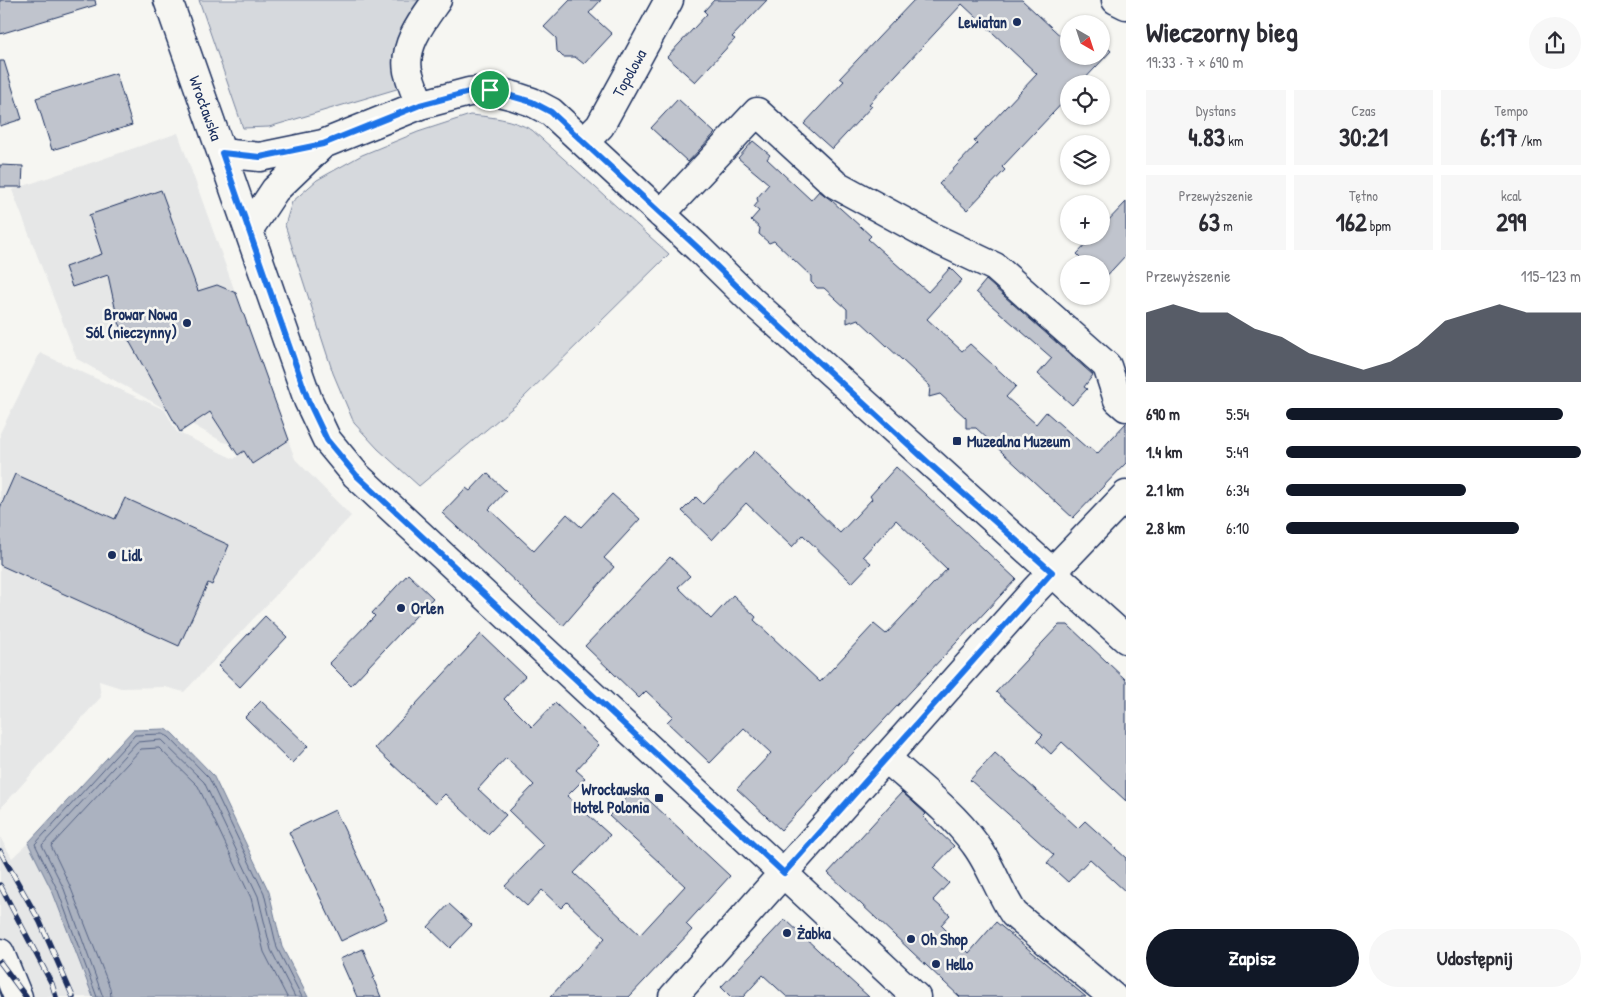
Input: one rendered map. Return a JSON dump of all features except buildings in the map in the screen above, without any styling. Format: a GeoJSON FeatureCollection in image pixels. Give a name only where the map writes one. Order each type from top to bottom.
{"type":"FeatureCollection","features":[{"type":"Feature","properties":{"kind":"street","name":"Wrocławska"},"geometry":{"type":"LineString","coordinates":[[168,0],[308,400],[327,440],[356,475],[916,997]]}},
{"type":"Feature","properties":{"kind":"street"},"geometry":{"type":"LineString","coordinates":[[420,105],[408,70],[409,49],[420,26],[438,0]]}},
{"type":"Feature","properties":{"kind":"street","name":"Topolowa"},"geometry":{"type":"LineString","coordinates":[[584,142],[600,126],[669,0]]}},
{"type":"Feature","properties":{"kind":"street"},"geometry":{"type":"LineString","coordinates":[[1116,0],[1126,5]]}},
{"type":"Feature","properties":{"kind":"street"},"geometry":{"type":"LineString","coordinates":[[222,153],[260,157],[323,144],[420,105],[469,92],[490,90],[532,102],[551,112],[698,248],[753,302],[1126,640]]}},
{"type":"Feature","properties":{"kind":"street"},"geometry":{"type":"LineString","coordinates":[[661,214],[757,112],[835,184],[934,238],[995,267],[1106,366],[1118,400],[1126,407]]}},
{"type":"Feature","properties":{"kind":"street"},"geometry":{"type":"LineString","coordinates":[[249,229],[275,190],[323,144]]}},
{"type":"Feature","properties":{"kind":"street"},"geometry":{"type":"LineString","coordinates":[[673,997],[1052,572],[1126,495]]}},
{"type":"Feature","properties":{"kind":"street"},"geometry":{"type":"LineString","coordinates":[[886,758],[954,818],[976,844],[1005,901],[1014,914],[1113,997]]}},
{"type":"Feature","properties":{"kind":"street"},"geometry":{"type":"LineString","coordinates":[[0,952],[18,997]]}},
{"type":"Feature","properties":{"kind":"shaded area"},"geometry":{"type":"Polygon","coordinates":[[[199,0],[425,0],[400,88],[269,127],[243,128],[199,0]]]}},
{"type":"Feature","properties":{"kind":"shaded area"},"geometry":{"type":"Polygon","coordinates":[[[470,115],[502,119],[532,130],[669,254],[517,404],[419,486],[378,449],[354,423],[333,373],[285,225],[292,202],[317,180],[362,155],[418,132],[470,115]]]}},
{"type":"Feature","properties":{"kind":"shaded area"},"geometry":{"type":"Polygon","coordinates":[[[178,133],[295,459],[351,516],[184,692],[165,687],[121,688],[99,681],[101,697],[0,809],[0,433],[40,353],[165,410],[177,432],[234,459],[244,451],[252,464],[268,452],[223,442],[77,359],[12,190],[178,133]]]}},
{"type":"Feature","properties":{"kind":"shaded area"},"geometry":{"type":"Polygon","coordinates":[[[0,837],[12,858],[28,843],[53,893],[93,997],[0,997],[0,837]]]}},
{"type":"Feature","properties":{"kind":"water"},"geometry":{"type":"Polygon","coordinates":[[[165,729],[172,733],[213,775],[269,892],[282,947],[308,997],[93,997],[53,893],[28,843],[133,730],[165,729]]]}},
{"type":"Feature","properties":{"kind":"railway"},"geometry":{"type":"LineString","coordinates":[[0,851],[40,922],[73,997]]}},
{"type":"Feature","properties":{"kind":"railway"},"geometry":{"type":"LineString","coordinates":[[0,885],[52,984],[56,997]]}},
{"type":"Feature","properties":{"kind":"railway"},"geometry":{"type":"LineString","coordinates":[[0,962],[26,997]]}},
{"type":"Feature","properties":{"kind":"place","name":"Lewiatan"},"geometry":{"type":"Point","coordinates":[1017,22]}},
{"type":"Feature","properties":{"kind":"place","name":"Browar Nowa Sól (nieczynny)"},"geometry":{"type":"Point","coordinates":[187,323]}},
{"type":"Feature","properties":{"kind":"place","name":"Muzealna Muzeum"},"geometry":{"type":"Point","coordinates":[957,441]}},
{"type":"Feature","properties":{"kind":"place","name":"Lidl"},"geometry":{"type":"Point","coordinates":[112,555]}},
{"type":"Feature","properties":{"kind":"place","name":"Orlen"},"geometry":{"type":"Point","coordinates":[401,608]}},
{"type":"Feature","properties":{"kind":"place","name":"Wrocławska Hotel Polonia"},"geometry":{"type":"Point","coordinates":[659,798]}},
{"type":"Feature","properties":{"kind":"place","name":"Żabka"},"geometry":{"type":"Point","coordinates":[787,933]}},
{"type":"Feature","properties":{"kind":"place","name":"Oh Shop"},"geometry":{"type":"Point","coordinates":[911,939]}},
{"type":"Feature","properties":{"kind":"place","name":"Hello"},"geometry":{"type":"Point","coordinates":[936,964]}},
{"type":"Feature","properties":{"kind":"route"},"geometry":{"type":"LineString","coordinates":[[490,90],[532,102],[551,112],[698,248],[753,302],[932,466],[1052,572],[784,873],[356,475],[327,440],[308,400],[222,153],[260,157],[323,144],[420,105],[469,92],[490,90]]}}]}
